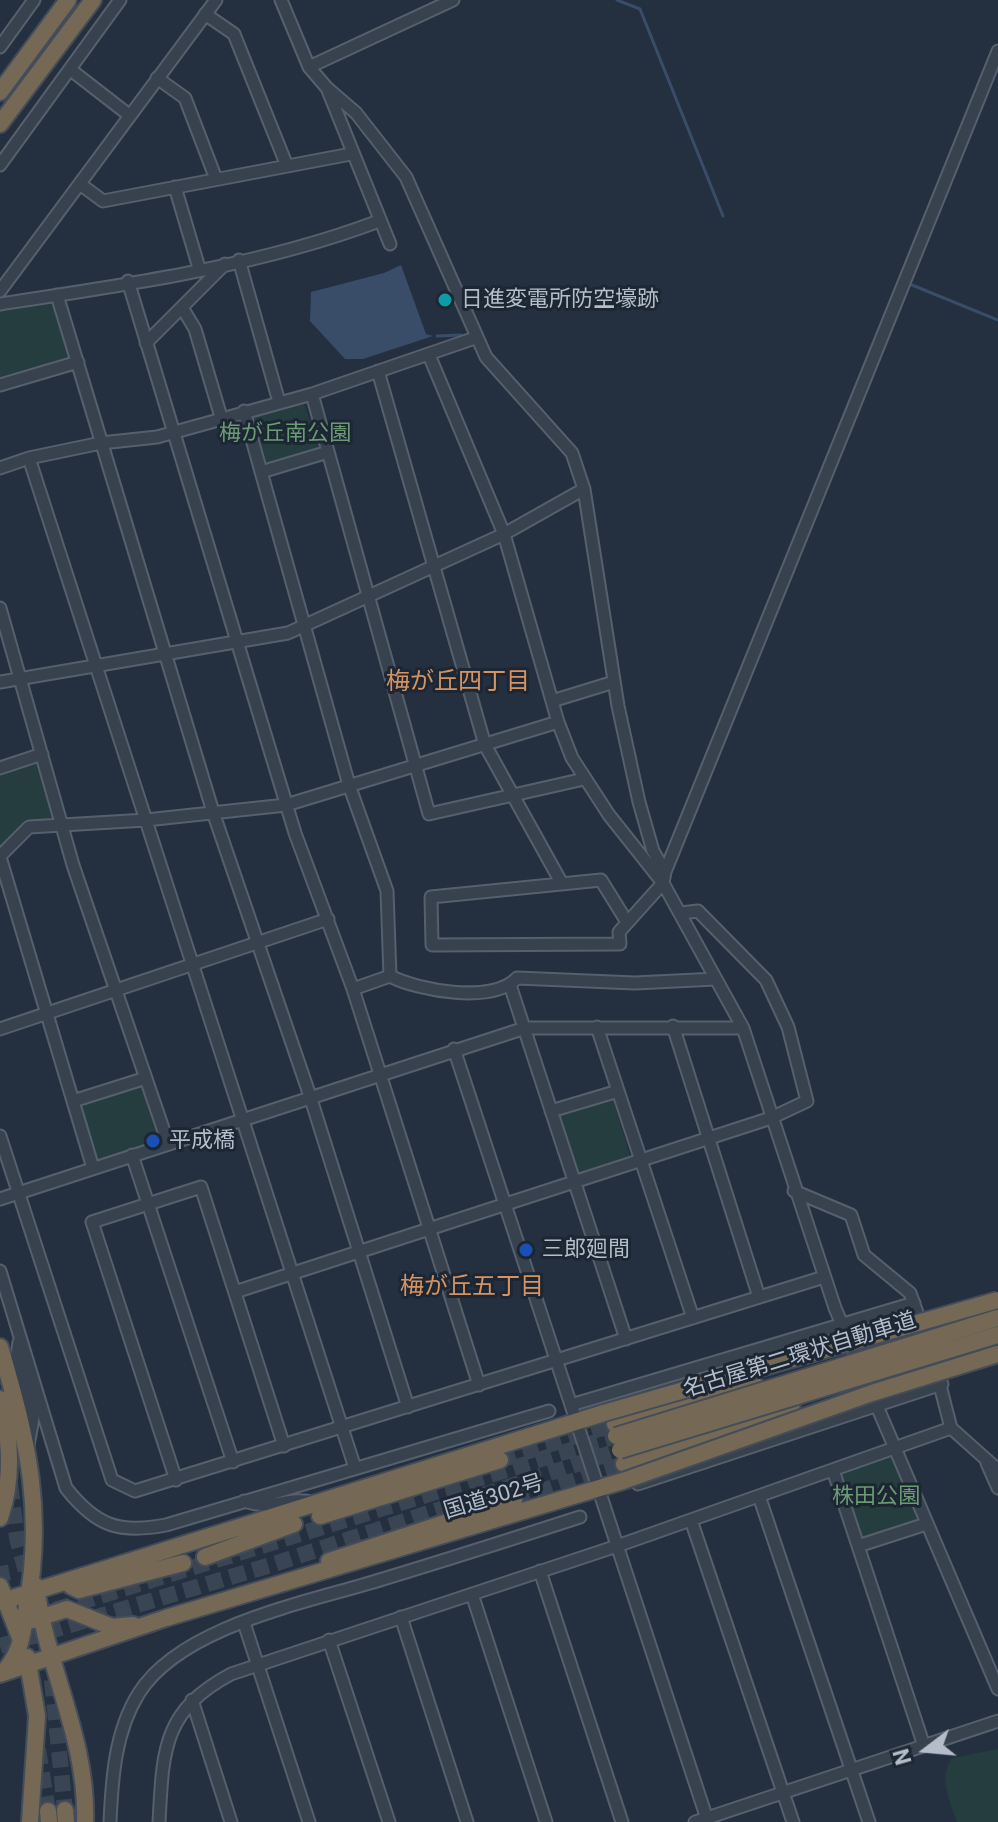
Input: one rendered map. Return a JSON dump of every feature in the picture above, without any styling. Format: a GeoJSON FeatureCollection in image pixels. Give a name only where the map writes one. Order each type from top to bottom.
{"type":"FeatureCollection","features":[{"type":"Feature","properties":{"kind":"highway"},"geometry":{"type":"LineString","coordinates":[[0,92],[68,0]]}},
{"type":"Feature","properties":{"kind":"highway"},"geometry":{"type":"LineString","coordinates":[[0,124],[93,0]]}},
{"type":"Feature","properties":{"kind":"highway","name":"国道302号"},"geometry":{"type":"LineString","coordinates":[[14,1662],[50,1658],[166,1618],[600,1492],[617,1445],[998,1300]]}},
{"type":"Feature","properties":{"kind":"highway","name":"名古屋第二環状自動車道"},"geometry":{"type":"LineString","coordinates":[[617,1445],[831,1368],[998,1318]]}},
{"type":"Feature","properties":{"kind":"highway","name":"名古屋第二環状自動車道"},"geometry":{"type":"LineString","coordinates":[[617,1445],[998,1335]]}},
{"type":"Feature","properties":{"kind":"highway"},"geometry":{"type":"LineString","coordinates":[[0,1347],[28,1447],[33,1490],[33,1560],[43,1590],[14,1662]]}},
{"type":"Feature","properties":{"kind":"highway","name":"国道302号"},"geometry":{"type":"LineString","coordinates":[[3,1596],[43,1590],[577,1422],[617,1445],[858,1398],[998,1354]]}},
{"type":"Feature","properties":{"kind":"highway"},"geometry":{"type":"LineString","coordinates":[[0,1399],[7,1422],[9,1471],[0,1518]]}},
{"type":"Feature","properties":{"kind":"highway"},"geometry":{"type":"LineString","coordinates":[[0,1442],[8,1471]]}},
{"type":"Feature","properties":{"kind":"highway"},"geometry":{"type":"LineString","coordinates":[[203,1557],[275,1530],[500,1460]]}},
{"type":"Feature","properties":{"kind":"highway"},"geometry":{"type":"LineString","coordinates":[[288,1584],[312,1567],[363,1547],[514,1500]]}},
{"type":"Feature","properties":{"kind":"highway"},"geometry":{"type":"LineString","coordinates":[[43,1590],[79,1590],[183,1563]]}},
{"type":"Feature","properties":{"kind":"highway"},"geometry":{"type":"LineString","coordinates":[[3,1596],[33,1617],[50,1658],[79,1749],[85,1822]]}},
{"type":"Feature","properties":{"kind":"highway"},"geometry":{"type":"LineString","coordinates":[[3,1596],[14,1662],[37,1716],[30,1822]]}},
{"type":"Feature","properties":{"kind":"highway"},"geometry":{"type":"LineString","coordinates":[[33,1617],[67,1609],[112,1627],[166,1618]]}},
{"type":"Feature","properties":{"kind":"street"},"geometry":{"type":"LineString","coordinates":[[0,47],[34,0]]}},
{"type":"Feature","properties":{"kind":"street"},"geometry":{"type":"LineString","coordinates":[[0,165],[120,0]]}},
{"type":"Feature","properties":{"kind":"street"},"geometry":{"type":"LineString","coordinates":[[0,291],[216,0]]}},
{"type":"Feature","properties":{"kind":"street"},"geometry":{"type":"LineString","coordinates":[[281,0],[309,67],[327,88],[356,113],[406,177],[475,338],[506,381],[572,453],[584,489],[614,682],[639,802],[653,851],[681,913],[743,1028],[824,1277],[998,1689]]}},
{"type":"Feature","properties":{"kind":"street"},"geometry":{"type":"LineString","coordinates":[[309,67],[453,0]]}},
{"type":"Feature","properties":{"kind":"street"},"geometry":{"type":"LineString","coordinates":[[205,14],[234,34],[287,166]]}},
{"type":"Feature","properties":{"kind":"street"},"geometry":{"type":"LineString","coordinates":[[627,922],[601,880],[431,897],[432,945],[620,944],[619,932],[664,878],[998,51]]}},
{"type":"Feature","properties":{"kind":"street"},"geometry":{"type":"LineString","coordinates":[[71,70],[129,115]]}},
{"type":"Feature","properties":{"kind":"street"},"geometry":{"type":"LineString","coordinates":[[157,78],[185,98],[216,179]]}},
{"type":"Feature","properties":{"kind":"street"},"geometry":{"type":"LineString","coordinates":[[327,88],[351,154],[390,244]]}},
{"type":"Feature","properties":{"kind":"street"},"geometry":{"type":"LineString","coordinates":[[80,184],[103,201],[351,154]]}},
{"type":"Feature","properties":{"kind":"street"},"geometry":{"type":"LineString","coordinates":[[175,187],[199,268]]}},
{"type":"Feature","properties":{"kind":"street"},"geometry":{"type":"LineString","coordinates":[[0,304],[225,264],[346,233],[379,221]]}},
{"type":"Feature","properties":{"kind":"street"},"geometry":{"type":"LineString","coordinates":[[239,260],[279,402]]}},
{"type":"Feature","properties":{"kind":"street"},"geometry":{"type":"LineString","coordinates":[[146,343],[225,264]]}},
{"type":"Feature","properties":{"kind":"street"},"geometry":{"type":"LineString","coordinates":[[128,281],[286,805],[353,989],[479,1385]]}},
{"type":"Feature","properties":{"kind":"street"},"geometry":{"type":"LineString","coordinates":[[57,295],[213,812],[310,1096],[408,1407]]}},
{"type":"Feature","properties":{"kind":"street"},"geometry":{"type":"LineString","coordinates":[[183,309],[195,329],[221,417]]}},
{"type":"Feature","properties":{"kind":"street"},"geometry":{"type":"LineString","coordinates":[[0,468],[29,458],[101,443],[157,437],[312,394],[475,338]]}},
{"type":"Feature","properties":{"kind":"street"},"geometry":{"type":"LineString","coordinates":[[429,355],[504,534],[558,722],[584,779],[664,878]]}},
{"type":"Feature","properties":{"kind":"street"},"geometry":{"type":"LineString","coordinates":[[0,385],[78,362]]}},
{"type":"Feature","properties":{"kind":"street"},"geometry":{"type":"LineString","coordinates":[[378,371],[485,745],[561,882]]}},
{"type":"Feature","properties":{"kind":"street"},"geometry":{"type":"LineString","coordinates":[[312,394],[429,814],[584,779]]}},
{"type":"Feature","properties":{"kind":"street"},"geometry":{"type":"LineString","coordinates":[[244,411],[349,785],[387,891],[390,976]]}},
{"type":"Feature","properties":{"kind":"street"},"geometry":{"type":"LineString","coordinates":[[261,472],[328,452]]}},
{"type":"Feature","properties":{"kind":"street"},"geometry":{"type":"LineString","coordinates":[[29,458],[355,1468]]}},
{"type":"Feature","properties":{"kind":"street"},"geometry":{"type":"LineString","coordinates":[[0,682],[237,642],[304,626],[504,534],[584,489]]}},
{"type":"Feature","properties":{"kind":"street"},"geometry":{"type":"LineString","coordinates":[[0,608],[61,825],[168,1143]]}},
{"type":"Feature","properties":{"kind":"street"},"geometry":{"type":"LineString","coordinates":[[552,701],[614,682]]}},
{"type":"Feature","properties":{"kind":"street"},"geometry":{"type":"LineString","coordinates":[[93,1168],[0,857],[29,827],[146,820],[286,805],[558,722]]}},
{"type":"Feature","properties":{"kind":"street"},"geometry":{"type":"LineString","coordinates":[[0,768],[42,754]]}},
{"type":"Feature","properties":{"kind":"street"},"geometry":{"type":"LineString","coordinates":[[235,1292],[771,1118],[807,1101],[788,1027],[766,980],[698,911],[681,913]]}},
{"type":"Feature","properties":{"kind":"street"},"geometry":{"type":"LineString","coordinates":[[0,1029],[328,919]]}},
{"type":"Feature","properties":{"kind":"street"},"geometry":{"type":"LineString","coordinates":[[353,989],[390,976],[425,990],[487,991],[510,985],[517,978],[635,983],[716,979]]}},
{"type":"Feature","properties":{"kind":"street"},"geometry":{"type":"LineString","coordinates":[[510,985],[626,1339]]}},
{"type":"Feature","properties":{"kind":"street"},"geometry":{"type":"LineString","coordinates":[[673,1026],[759,1297]]}},
{"type":"Feature","properties":{"kind":"street"},"geometry":{"type":"LineString","coordinates":[[597,1027],[693,1318]]}},
{"type":"Feature","properties":{"kind":"street"},"geometry":{"type":"LineString","coordinates":[[0,1199],[525,1028],[743,1028]]}},
{"type":"Feature","properties":{"kind":"street"},"geometry":{"type":"LineString","coordinates":[[454,1049],[600,1492],[703,1821],[998,1721]]}},
{"type":"Feature","properties":{"kind":"street"},"geometry":{"type":"LineString","coordinates":[[73,1101],[146,1078]]}},
{"type":"Feature","properties":{"kind":"street"},"geometry":{"type":"LineString","coordinates":[[551,1111],[618,1091]]}},
{"type":"Feature","properties":{"kind":"street"},"geometry":{"type":"LineString","coordinates":[[0,1136],[112,1480],[135,1491],[824,1277]]}},
{"type":"Feature","properties":{"kind":"street"},"geometry":{"type":"LineString","coordinates":[[132,1155],[151,1203],[233,1462]]}},
{"type":"Feature","properties":{"kind":"street"},"geometry":{"type":"LineString","coordinates":[[176,1480],[92,1222],[201,1187],[284,1446]]}},
{"type":"Feature","properties":{"kind":"street"},"geometry":{"type":"LineString","coordinates":[[794,1191],[851,1215],[864,1255],[910,1293],[942,1384],[951,1428],[998,1470]]}},
{"type":"Feature","properties":{"kind":"street"},"geometry":{"type":"LineString","coordinates":[[0,1271],[66,1488],[83,1510],[106,1523],[139,1531],[549,1411]]}},
{"type":"Feature","properties":{"kind":"street"},"geometry":{"type":"LineString","coordinates":[[571,1405],[914,1303]]}},
{"type":"Feature","properties":{"kind":"street"},"geometry":{"type":"LineString","coordinates":[[20,1338],[17,1356],[33,1418],[28,1447]]}},
{"type":"Feature","properties":{"kind":"street"},"geometry":{"type":"LineString","coordinates":[[600,1492],[942,1384]]}},
{"type":"Feature","properties":{"kind":"street"},"geometry":{"type":"LineString","coordinates":[[159,1822],[163,1761],[180,1713],[219,1680],[257,1664],[617,1546],[951,1428]]}},
{"type":"Feature","properties":{"kind":"street"},"geometry":{"type":"LineString","coordinates":[[986,1462],[998,1488]]}},
{"type":"Feature","properties":{"kind":"street"},"geometry":{"type":"LineString","coordinates":[[833,1470],[924,1746]]}},
{"type":"Feature","properties":{"kind":"street"},"geometry":{"type":"LineString","coordinates":[[759,1496],[869,1822]]}},
{"type":"Feature","properties":{"kind":"street"},"geometry":{"type":"LineString","coordinates":[[244,1501],[265,1508],[297,1498],[321,1504]]}},
{"type":"Feature","properties":{"kind":"street"},"geometry":{"type":"LineString","coordinates":[[110,1822],[121,1726],[140,1691],[167,1663],[186,1650],[244,1623],[580,1517]]}},
{"type":"Feature","properties":{"kind":"street"},"geometry":{"type":"LineString","coordinates":[[691,1520],[793,1822]]}},
{"type":"Feature","properties":{"kind":"street"},"geometry":{"type":"LineString","coordinates":[[858,1546],[926,1524]]}},
{"type":"Feature","properties":{"kind":"street"},"geometry":{"type":"LineString","coordinates":[[540,1571],[622,1822]]}},
{"type":"Feature","properties":{"kind":"street"},"geometry":{"type":"LineString","coordinates":[[472,1594],[546,1822]]}},
{"type":"Feature","properties":{"kind":"street"},"geometry":{"type":"LineString","coordinates":[[401,1617],[467,1822]]}},
{"type":"Feature","properties":{"kind":"street"},"geometry":{"type":"LineString","coordinates":[[244,1623],[309,1822]]}},
{"type":"Feature","properties":{"kind":"street"},"geometry":{"type":"LineString","coordinates":[[329,1640],[389,1822]]}},
{"type":"Feature","properties":{"kind":"street"},"geometry":{"type":"LineString","coordinates":[[192,1700],[231,1822]]}},
{"type":"Feature","properties":{"kind":"green space"},"geometry":{"type":"Polygon","coordinates":[[[54,304],[69,358],[0,378],[0,311],[54,304]]]}},
{"type":"Feature","properties":{"kind":"green space","name":"梅が丘南公園"},"geometry":{"type":"Polygon","coordinates":[[[303,401],[320,452],[268,467],[262,463],[250,417],[253,412],[303,401]]]}},
{"type":"Feature","properties":{"kind":"green space"},"geometry":{"type":"Polygon","coordinates":[[[40,757],[56,818],[28,823],[0,846],[0,771],[40,757]]]}},
{"type":"Feature","properties":{"kind":"green space"},"geometry":{"type":"Polygon","coordinates":[[[140,1082],[159,1141],[94,1163],[75,1103],[140,1082]]]}},
{"type":"Feature","properties":{"kind":"green space"},"geometry":{"type":"Polygon","coordinates":[[[612,1096],[630,1156],[576,1174],[556,1114],[612,1096]]]}},
{"type":"Feature","properties":{"kind":"green space","name":"株田公園"},"geometry":{"type":"Polygon","coordinates":[[[888,1455],[892,1457],[918,1522],[860,1542],[837,1472],[888,1455]]]}},
{"type":"Feature","properties":{"kind":"green space"},"geometry":{"type":"Polygon","coordinates":[[[998,1749],[998,1822],[957,1822],[946,1782],[952,1758],[998,1749]]]}},
{"type":"Feature","properties":{"kind":"water"},"geometry":{"type":"Polygon","coordinates":[[[401,265],[426,334],[433,336],[363,359],[345,359],[310,321],[311,292],[384,273],[401,265]]]}},
{"type":"Feature","properties":{"kind":"waterway"},"geometry":{"type":"LineString","coordinates":[[617,0],[640,9],[723,216]]}},
{"type":"Feature","properties":{"kind":"waterway"},"geometry":{"type":"LineString","coordinates":[[912,285],[998,320]]}},
{"type":"Feature","properties":{"kind":"waterway"},"geometry":{"type":"LineString","coordinates":[[437,336],[461,335]]}},
{"type":"Feature","properties":{"kind":"tunnel"},"geometry":{"type":"LineString","coordinates":[[500,1460],[615,1424]]}},
{"type":"Feature","properties":{"kind":"tunnel"},"geometry":{"type":"LineString","coordinates":[[55,1610],[616,1436]]}},
{"type":"Feature","properties":{"kind":"tunnel"},"geometry":{"type":"LineString","coordinates":[[0,1646],[274,1564],[620,1450]]}},
{"type":"Feature","properties":{"kind":"tunnel"},"geometry":{"type":"LineString","coordinates":[[514,1500],[624,1464]]}},
{"type":"Feature","properties":{"kind":"tunnel"},"geometry":{"type":"LineString","coordinates":[[10,1484],[17,1538],[29,1583]]}},
{"type":"Feature","properties":{"kind":"tunnel"},"geometry":{"type":"LineString","coordinates":[[0,1566],[6,1597]]}},
{"type":"Feature","properties":{"kind":"tunnel"},"geometry":{"type":"LineString","coordinates":[[52,1680],[65,1810]]}},
{"type":"Feature","properties":{"kind":"tunnel"},"geometry":{"type":"LineString","coordinates":[[38,1749],[48,1811]]}},
{"type":"Feature","properties":{"kind":"place","name":"日進変電所防空壕跡"},"geometry":{"type":"Point","coordinates":[445,300]}},
{"type":"Feature","properties":{"kind":"place","name":"平成橋"},"geometry":{"type":"Point","coordinates":[153,1141]}},
{"type":"Feature","properties":{"kind":"place","name":"三郎廻間"},"geometry":{"type":"Point","coordinates":[526,1250]}},
{"type":"Feature","properties":{"kind":"district","name":"梅が丘四丁目"},"geometry":{"type":"Point","coordinates":[458,683]}},
{"type":"Feature","properties":{"kind":"district","name":"梅が丘五丁目"},"geometry":{"type":"Point","coordinates":[472,1288]}}]}
